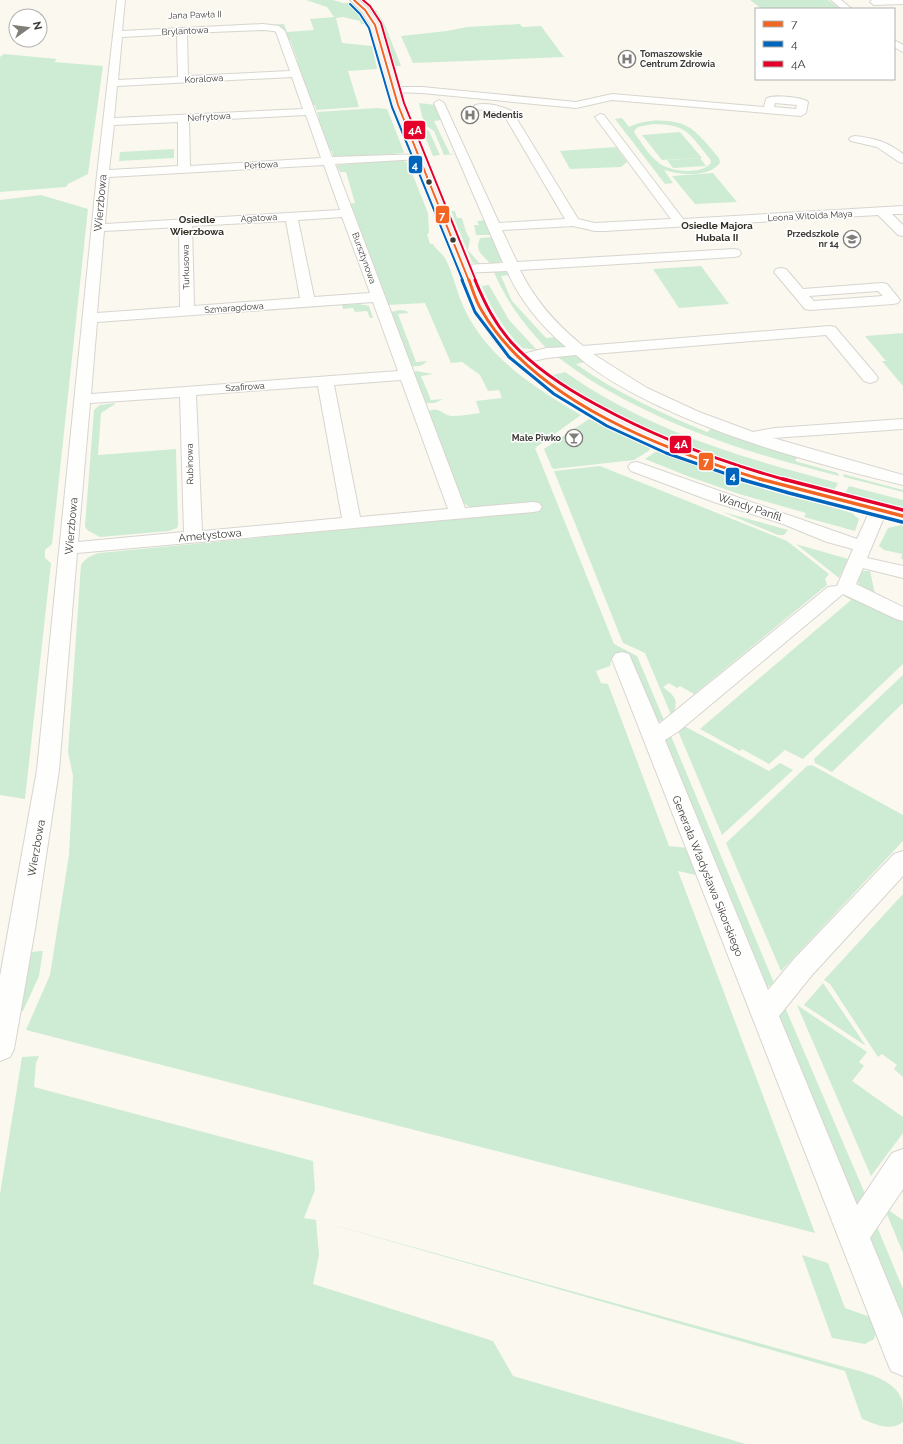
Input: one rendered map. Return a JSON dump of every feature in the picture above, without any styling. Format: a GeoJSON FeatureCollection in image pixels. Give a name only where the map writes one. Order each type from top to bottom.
{"type":"FeatureCollection","features":[{"type":"Feature","properties":{"kind":"street","name":"Wierzbowa"},"geometry":{"type":"LineString","coordinates":[[0,1048],[22,929],[48,770],[103,174],[112,83],[122,23],[122,0]]}},
{"type":"Feature","properties":{"kind":"street"},"geometry":{"type":"LineString","coordinates":[[354,0],[365,5],[375,25],[395,94],[418,156],[481,310],[494,331],[520,359],[566,394],[594,412],[665,446],[768,480],[903,516]]}},
{"type":"Feature","properties":{"kind":"street"},"geometry":{"type":"LineString","coordinates":[[835,0],[847,8]]}},
{"type":"Feature","properties":{"kind":"street"},"geometry":{"type":"LineString","coordinates":[[874,2],[903,1]]}},
{"type":"Feature","properties":{"kind":"street","name":"Brylantowa"},"geometry":{"type":"LineString","coordinates":[[122,23],[182,31],[252,28]]}},
{"type":"Feature","properties":{"kind":"street","name":"Bursztynowa"},"geometry":{"type":"LineString","coordinates":[[252,28],[268,27],[279,30],[458,513]]}},
{"type":"Feature","properties":{"kind":"street"},"geometry":{"type":"LineString","coordinates":[[182,31],[183,80]]}},
{"type":"Feature","properties":{"kind":"street","name":"Koralowa"},"geometry":{"type":"LineString","coordinates":[[112,83],[296,74]]}},
{"type":"Feature","properties":{"kind":"street"},"geometry":{"type":"LineString","coordinates":[[395,94],[422,90],[576,105],[586,105],[602,97],[612,97],[768,110]]}},
{"type":"Feature","properties":{"kind":"street"},"geometry":{"type":"LineString","coordinates":[[395,94],[414,101]]}},
{"type":"Feature","properties":{"kind":"street"},"geometry":{"type":"LineString","coordinates":[[573,222],[508,113],[496,108],[433,102],[495,227],[522,289],[535,309],[578,350],[608,372],[643,393],[690,414],[751,438],[793,451],[903,480]]}},
{"type":"Feature","properties":{"kind":"street","name":"Nefrytowa"},"geometry":{"type":"LineString","coordinates":[[108,122],[310,112]]}},
{"type":"Feature","properties":{"kind":"street"},"geometry":{"type":"LineString","coordinates":[[600,117],[680,223]]}},
{"type":"Feature","properties":{"kind":"street"},"geometry":{"type":"LineString","coordinates":[[183,118],[184,169]]}},
{"type":"Feature","properties":{"kind":"street"},"geometry":{"type":"LineString","coordinates":[[855,139],[872,141],[885,145],[903,160]]}},
{"type":"Feature","properties":{"kind":"street","name":"Perłowa"},"geometry":{"type":"LineString","coordinates":[[103,174],[418,156]]}},
{"type":"Feature","properties":{"kind":"street","name":"Leona Witolda Maya"},"geometry":{"type":"LineString","coordinates":[[495,227],[573,222],[595,227],[903,210]]}},
{"type":"Feature","properties":{"kind":"street"},"geometry":{"type":"LineString","coordinates":[[882,212],[903,232]]}},
{"type":"Feature","properties":{"kind":"street","name":"Agatowa"},"geometry":{"type":"LineString","coordinates":[[98,228],[347,213]]}},
{"type":"Feature","properties":{"kind":"street"},"geometry":{"type":"LineString","coordinates":[[291,216],[308,302]]}},
{"type":"Feature","properties":{"kind":"street","name":"Turkusowa"},"geometry":{"type":"LineString","coordinates":[[184,223],[187,311]]}},
{"type":"Feature","properties":{"kind":"street"},"geometry":{"type":"LineString","coordinates":[[464,269],[734,253]]}},
{"type":"Feature","properties":{"kind":"street"},"geometry":{"type":"LineString","coordinates":[[781,272],[870,378]]}},
{"type":"Feature","properties":{"kind":"street"},"geometry":{"type":"LineString","coordinates":[[799,293],[882,287],[893,300],[810,306]]}},
{"type":"Feature","properties":{"kind":"street","name":"Szmaragdowa"},"geometry":{"type":"LineString","coordinates":[[90,318],[378,297]]}},
{"type":"Feature","properties":{"kind":"street"},"geometry":{"type":"LineString","coordinates":[[520,359],[547,353],[578,350],[830,330]]}},
{"type":"Feature","properties":{"kind":"street","name":"Szafirowa"},"geometry":{"type":"LineString","coordinates":[[82,399],[407,374]]}},
{"type":"Feature","properties":{"kind":"street"},"geometry":{"type":"LineString","coordinates":[[325,381],[352,523]]}},
{"type":"Feature","properties":{"kind":"street","name":"Rubinowa"},"geometry":{"type":"LineString","coordinates":[[188,391],[193,537]]}},
{"type":"Feature","properties":{"kind":"street"},"geometry":{"type":"LineString","coordinates":[[751,438],[775,433],[903,424]]}},
{"type":"Feature","properties":{"kind":"street","name":"Wandy Panfil"},"geometry":{"type":"LineString","coordinates":[[637,467],[720,498],[789,520],[834,538],[859,554],[903,572]]}},
{"type":"Feature","properties":{"kind":"street","name":"Ametystowa"},"geometry":{"type":"LineString","coordinates":[[69,548],[533,507]]}},
{"type":"Feature","properties":{"kind":"street"},"geometry":{"type":"LineString","coordinates":[[878,510],[872,527],[846,584],[847,588],[903,615]]}},
{"type":"Feature","properties":{"kind":"street"},"geometry":{"type":"LineString","coordinates":[[653,738],[671,726],[835,591]]}},
{"type":"Feature","properties":{"kind":"street","name":"Generała Władysława Sikorskiego"},"geometry":{"type":"LineString","coordinates":[[622,659],[705,870],[765,1013],[903,1359]]}},
{"type":"Feature","properties":{"kind":"street"},"geometry":{"type":"LineString","coordinates":[[765,1013],[802,967],[903,860]]}},
{"type":"Feature","properties":{"kind":"street"},"geometry":{"type":"LineString","coordinates":[[854,1235],[903,1163]]}},
{"type":"Feature","properties":{"kind":"green space"},"geometry":{"type":"Polygon","coordinates":[[[306,0],[333,0],[343,3],[353,3],[368,22],[367,24],[361,24],[360,21],[343,17],[336,18],[342,43],[372,46],[377,69],[348,71],[359,107],[316,110],[315,105],[312,105],[296,62],[298,62],[290,40],[283,29],[266,25],[284,24],[287,32],[314,30],[310,19],[334,17],[327,7],[306,0]]]}},
{"type":"Feature","properties":{"kind":"green space"},"geometry":{"type":"Polygon","coordinates":[[[750,0],[828,0],[840,8],[761,8],[750,0]]]}},
{"type":"Feature","properties":{"kind":"green space"},"geometry":{"type":"Polygon","coordinates":[[[376,10],[384,23],[401,66],[395,66],[378,21],[372,11],[376,10]]]}},
{"type":"Feature","properties":{"kind":"green space"},"geometry":{"type":"Polygon","coordinates":[[[520,24],[522,27],[541,26],[564,57],[413,63],[401,36],[447,31],[467,27],[520,24]]]}},
{"type":"Feature","properties":{"kind":"green space"},"geometry":{"type":"Polygon","coordinates":[[[4,54],[57,59],[54,62],[103,66],[88,174],[68,184],[66,187],[0,192],[0,57],[4,54]]]}},
{"type":"Feature","properties":{"kind":"green space"},"geometry":{"type":"Polygon","coordinates":[[[419,103],[436,105],[442,120],[434,121],[450,154],[457,154],[444,155],[434,131],[422,123],[423,120],[419,103]]]}},
{"type":"Feature","properties":{"kind":"green space"},"geometry":{"type":"Polygon","coordinates":[[[377,108],[387,109],[404,152],[340,158],[333,156],[332,151],[329,151],[317,118],[319,118],[317,112],[377,108]]]}},
{"type":"Feature","properties":{"kind":"green space"},"geometry":{"type":"Polygon","coordinates":[[[622,118],[629,127],[644,122],[653,121],[671,121],[687,126],[704,140],[719,158],[720,163],[715,168],[708,171],[694,174],[664,170],[673,183],[665,184],[615,119],[622,118]],[[653,124],[638,127],[634,131],[655,160],[664,166],[685,171],[700,169],[711,163],[710,159],[687,132],[674,126],[653,124]]]}},
{"type":"Feature","properties":{"kind":"green space"},"geometry":{"type":"Polygon","coordinates":[[[421,126],[429,131],[440,155],[433,156],[421,126]]]}},
{"type":"Feature","properties":{"kind":"green space"},"geometry":{"type":"Polygon","coordinates":[[[680,132],[702,158],[662,160],[642,135],[680,132]]]}},
{"type":"Feature","properties":{"kind":"green space"},"geometry":{"type":"Polygon","coordinates":[[[616,147],[627,162],[621,167],[570,169],[560,151],[616,147]]]}},
{"type":"Feature","properties":{"kind":"green space"},"geometry":{"type":"Polygon","coordinates":[[[174,149],[174,158],[119,161],[120,152],[174,149]]]}},
{"type":"Feature","properties":{"kind":"green space"},"geometry":{"type":"Polygon","coordinates":[[[700,158],[706,166],[673,168],[667,160],[700,158]]]}},
{"type":"Feature","properties":{"kind":"green space"},"geometry":{"type":"Polygon","coordinates":[[[401,160],[408,163],[428,213],[429,233],[427,234],[430,244],[433,244],[445,258],[460,299],[476,329],[501,359],[516,372],[548,395],[581,415],[535,448],[614,644],[637,656],[664,720],[657,722],[629,655],[612,657],[610,666],[596,671],[601,683],[608,684],[669,846],[687,848],[696,875],[678,871],[815,1233],[26,1030],[50,975],[69,855],[73,776],[68,752],[81,565],[85,560],[99,553],[536,511],[470,507],[463,503],[428,412],[431,410],[437,410],[451,416],[480,413],[476,401],[502,398],[499,390],[488,391],[480,375],[462,362],[451,363],[425,303],[388,305],[347,204],[355,203],[346,172],[340,172],[337,166],[401,160]]]}},
{"type":"Feature","properties":{"kind":"green space"},"geometry":{"type":"Polygon","coordinates":[[[713,173],[737,202],[695,204],[672,176],[713,173]]]}},
{"type":"Feature","properties":{"kind":"green space"},"geometry":{"type":"Polygon","coordinates":[[[41,195],[88,209],[52,544],[45,550],[45,558],[51,563],[25,799],[0,795],[0,200],[41,195]]]}},
{"type":"Feature","properties":{"kind":"green space"},"geometry":{"type":"Polygon","coordinates":[[[451,211],[455,211],[457,218],[462,218],[466,232],[470,239],[468,250],[481,265],[472,262],[451,211]]]}},
{"type":"Feature","properties":{"kind":"green space"},"geometry":{"type":"Polygon","coordinates":[[[486,220],[493,235],[476,235],[474,225],[479,225],[477,221],[486,220]]]}},
{"type":"Feature","properties":{"kind":"green space"},"geometry":{"type":"Polygon","coordinates":[[[493,237],[503,261],[491,265],[480,253],[478,243],[480,238],[493,237]]]}},
{"type":"Feature","properties":{"kind":"green space"},"geometry":{"type":"Polygon","coordinates":[[[701,266],[729,304],[679,308],[653,269],[701,266]]]}},
{"type":"Feature","properties":{"kind":"green space"},"geometry":{"type":"Polygon","coordinates":[[[493,270],[505,271],[510,275],[501,276],[512,301],[546,338],[556,337],[566,347],[548,350],[531,332],[510,303],[493,270]]]}},
{"type":"Feature","properties":{"kind":"green space"},"geometry":{"type":"Polygon","coordinates":[[[489,285],[509,320],[537,350],[522,348],[504,326],[494,311],[482,286],[489,285]]]}},
{"type":"Feature","properties":{"kind":"green space"},"geometry":{"type":"Polygon","coordinates":[[[359,304],[369,306],[373,318],[370,318],[367,311],[355,312],[353,308],[343,309],[342,305],[359,304]]]}},
{"type":"Feature","properties":{"kind":"green space"},"geometry":{"type":"Polygon","coordinates":[[[400,310],[407,311],[408,313],[398,314],[416,362],[427,361],[422,365],[411,366],[391,312],[400,310]]]}},
{"type":"Feature","properties":{"kind":"green space"},"geometry":{"type":"Polygon","coordinates":[[[903,333],[903,386],[882,361],[886,361],[865,336],[903,333]]]}},
{"type":"Feature","properties":{"kind":"green space"},"geometry":{"type":"Polygon","coordinates":[[[574,355],[585,362],[576,364],[607,384],[640,402],[707,432],[713,428],[798,456],[795,461],[838,473],[839,476],[750,451],[692,431],[664,419],[636,406],[602,387],[556,356],[574,355]]]}},
{"type":"Feature","properties":{"kind":"green space"},"geometry":{"type":"Polygon","coordinates":[[[416,371],[433,374],[421,376],[431,400],[443,399],[435,403],[425,403],[414,373],[416,371]]]}},
{"type":"Feature","properties":{"kind":"green space"},"geometry":{"type":"Polygon","coordinates":[[[565,372],[596,392],[629,410],[696,440],[766,463],[838,483],[834,490],[760,470],[688,447],[618,416],[585,397],[553,375],[565,372]]]}},
{"type":"Feature","properties":{"kind":"green space"},"geometry":{"type":"Polygon","coordinates":[[[115,403],[101,413],[98,455],[176,449],[177,528],[169,531],[100,537],[87,530],[85,526],[94,410],[100,405],[115,403]]]}},
{"type":"Feature","properties":{"kind":"green space"},"geometry":{"type":"Polygon","coordinates":[[[589,419],[650,448],[650,450],[634,460],[552,468],[544,449],[589,419]]]}},
{"type":"Feature","properties":{"kind":"green space"},"geometry":{"type":"Polygon","coordinates":[[[658,451],[720,474],[852,513],[859,519],[855,531],[804,517],[806,513],[739,494],[645,459],[658,451]]]}},
{"type":"Feature","properties":{"kind":"green space"},"geometry":{"type":"Polygon","coordinates":[[[600,466],[787,541],[829,574],[825,579],[827,585],[694,694],[680,686],[677,688],[669,683],[663,687],[675,699],[676,703],[672,717],[645,653],[623,643],[554,471],[600,466]]]}},
{"type":"Feature","properties":{"kind":"green space"},"geometry":{"type":"Polygon","coordinates":[[[843,474],[903,490],[903,492],[844,477],[843,474]]]}},
{"type":"Feature","properties":{"kind":"green space"},"geometry":{"type":"Polygon","coordinates":[[[849,486],[903,500],[903,508],[845,493],[849,486]]]}},
{"type":"Feature","properties":{"kind":"green space"},"geometry":{"type":"Polygon","coordinates":[[[723,512],[788,530],[784,535],[778,535],[723,512]]]}},
{"type":"Feature","properties":{"kind":"green space"},"geometry":{"type":"Polygon","coordinates":[[[901,525],[903,526],[903,559],[901,559],[902,554],[884,550],[879,546],[888,528],[901,525]]]}},
{"type":"Feature","properties":{"kind":"green space"},"geometry":{"type":"Polygon","coordinates":[[[796,544],[848,559],[839,578],[796,544]]]}},
{"type":"Feature","properties":{"kind":"green space"},"geometry":{"type":"Polygon","coordinates":[[[863,571],[870,571],[876,598],[865,590],[858,582],[857,578],[863,571]]]}},
{"type":"Feature","properties":{"kind":"green space"},"geometry":{"type":"Polygon","coordinates":[[[844,596],[850,596],[903,620],[903,664],[803,759],[785,750],[769,764],[742,749],[740,751],[700,729],[851,600],[844,596]]]}},
{"type":"Feature","properties":{"kind":"green space"},"geometry":{"type":"Polygon","coordinates":[[[903,675],[903,703],[832,772],[815,763],[814,759],[903,675]]]}},
{"type":"Feature","properties":{"kind":"green space"},"geometry":{"type":"Polygon","coordinates":[[[684,726],[769,771],[780,763],[793,770],[722,835],[678,731],[684,726]]]}},
{"type":"Feature","properties":{"kind":"green space"},"geometry":{"type":"Polygon","coordinates":[[[671,736],[774,983],[765,988],[665,742],[666,739],[671,736]]]}},
{"type":"Feature","properties":{"kind":"green space"},"geometry":{"type":"Polygon","coordinates":[[[812,765],[903,815],[903,841],[781,971],[726,843],[807,766],[812,765]]]}},
{"type":"Feature","properties":{"kind":"green space"},"geometry":{"type":"Polygon","coordinates":[[[903,894],[903,1077],[894,1069],[897,1065],[882,1054],[878,1057],[830,984],[824,980],[903,894]]]}},
{"type":"Feature","properties":{"kind":"green space"},"geometry":{"type":"Polygon","coordinates":[[[43,951],[39,976],[23,1011],[20,1011],[30,952],[43,951]]]}},
{"type":"Feature","properties":{"kind":"green space"},"geometry":{"type":"Polygon","coordinates":[[[823,983],[866,1046],[804,1005],[823,983]]]}},
{"type":"Feature","properties":{"kind":"green space"},"geometry":{"type":"Polygon","coordinates":[[[784,1005],[866,1196],[856,1207],[777,1017],[784,1005]]]}},
{"type":"Feature","properties":{"kind":"green space"},"geometry":{"type":"Polygon","coordinates":[[[797,1005],[867,1052],[859,1062],[864,1066],[852,1081],[903,1117],[903,1133],[871,1176],[797,1005]]]}},
{"type":"Feature","properties":{"kind":"green space"},"geometry":{"type":"Polygon","coordinates":[[[39,1056],[36,1063],[34,1087],[313,1161],[315,1190],[304,1218],[316,1220],[319,1255],[313,1284],[493,1341],[513,1376],[746,1444],[0,1444],[0,1194],[22,1057],[39,1056]]]}},
{"type":"Feature","properties":{"kind":"green space"},"geometry":{"type":"Polygon","coordinates":[[[884,1207],[903,1220],[903,1253],[884,1207]]]}},
{"type":"Feature","properties":{"kind":"green space"},"geometry":{"type":"Polygon","coordinates":[[[873,1217],[903,1289],[903,1323],[864,1228],[873,1217]]]}},
{"type":"Feature","properties":{"kind":"green space"},"geometry":{"type":"Polygon","coordinates":[[[316,1220],[867,1373],[885,1381],[898,1393],[902,1400],[903,1422],[898,1425],[888,1427],[877,1425],[862,1419],[845,1371],[316,1220]]]}},
{"type":"Feature","properties":{"kind":"green space"},"geometry":{"type":"Polygon","coordinates":[[[802,1255],[828,1263],[845,1308],[873,1318],[877,1330],[874,1339],[865,1344],[832,1338],[802,1255]]]}},
{"type":"Feature","properties":{"kind":"transit line","name":"7"},"geometry":{"type":"LineString","coordinates":[[354,0],[365,10],[375,25],[398,105],[481,310],[498,335],[526,365],[544,379],[582,404],[619,425],[658,443],[738,472],[903,516]]}},
{"type":"Feature","properties":{"kind":"transit line","name":"4A"},"geometry":{"type":"LineString","coordinates":[[363,0],[370,6],[381,23],[404,103],[486,307],[495,322],[520,352],[546,373],[582,397],[619,418],[658,436],[738,465],[820,489],[903,510]]}},
{"type":"Feature","properties":{"kind":"transit line","name":"4"},"geometry":{"type":"LineString","coordinates":[[350,4],[360,14],[369,28],[392,107],[475,312],[509,357],[554,394],[607,426],[666,453],[727,475],[848,509],[902,522]]}},
{"type":"Feature","properties":{"kind":"place","name":"Tomaszowskie Centrum Zdrowia"},"geometry":{"type":"Point","coordinates":[627,59]}},
{"type":"Feature","properties":{"kind":"place","name":"Medentis"},"geometry":{"type":"Point","coordinates":[470,115]}},
{"type":"Feature","properties":{"kind":"place","name":"Przedszkole nr 14"},"geometry":{"type":"Point","coordinates":[852,239]}},
{"type":"Feature","properties":{"kind":"place","name":"Małe Piwko"},"geometry":{"type":"Point","coordinates":[574,438]}},
{"type":"Feature","properties":{"kind":"district","name":"Osiedle Wierzbowa"},"geometry":{"type":"Point","coordinates":[197,224]}},
{"type":"Feature","properties":{"kind":"district","name":"Osiedle Majora Hubala II"},"geometry":{"type":"Point","coordinates":[717,230]}}]}
